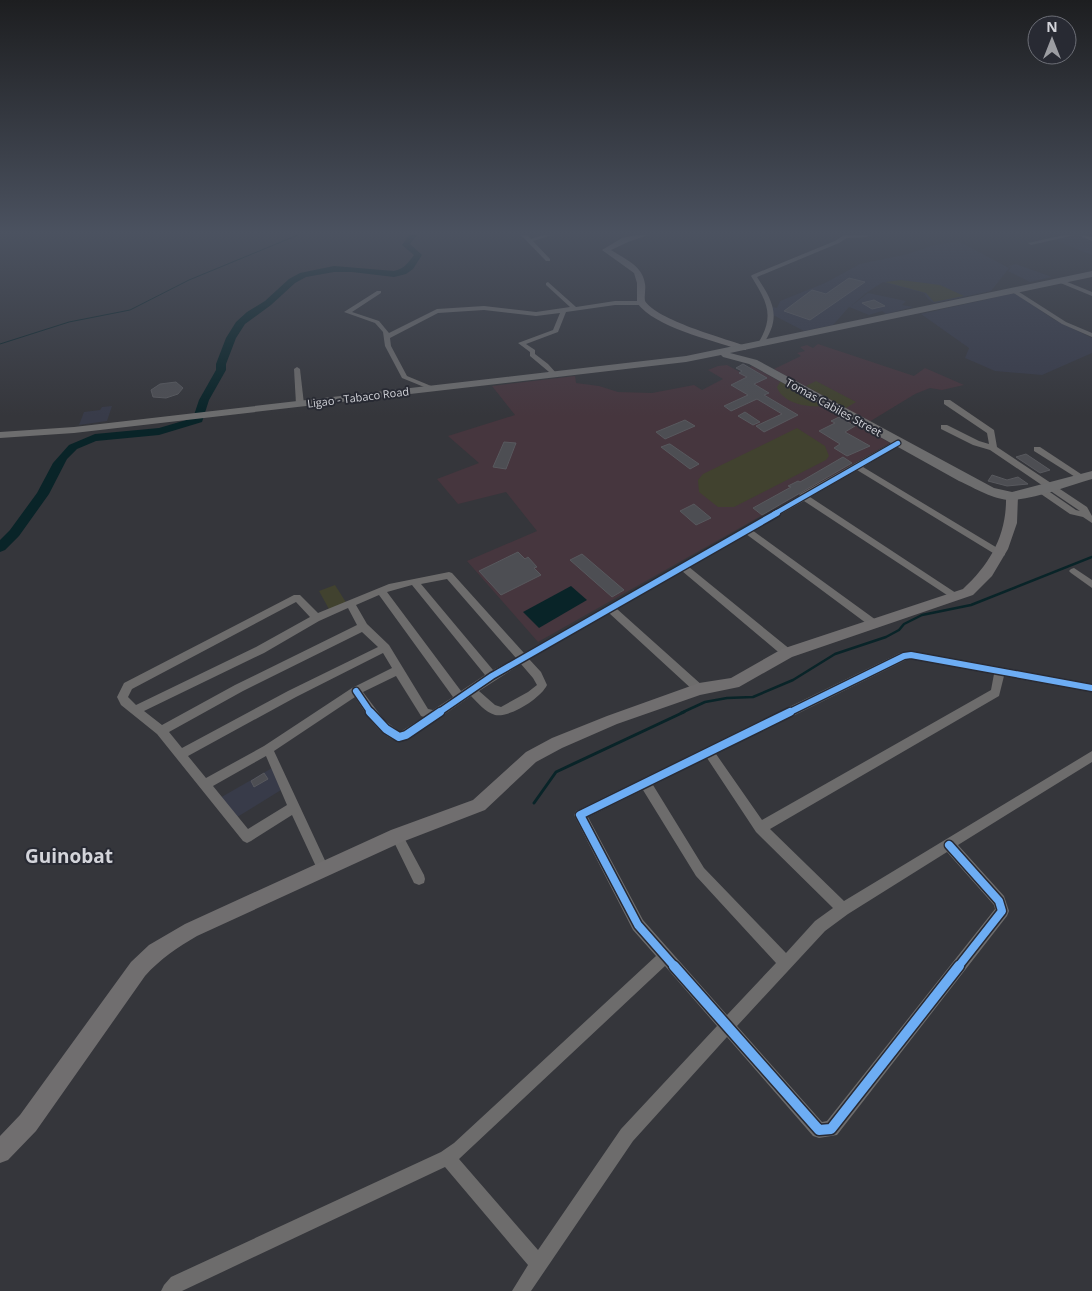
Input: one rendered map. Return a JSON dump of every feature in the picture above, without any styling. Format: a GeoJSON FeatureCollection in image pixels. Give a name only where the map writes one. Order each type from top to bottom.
{"type":"FeatureCollection","features":[{"type":"Feature","properties":{"kind":"main road","name":"Ligao - Tabaco Road"},"geometry":{"type":"LineString","coordinates":[[0,435],[66,431],[554,375],[715,354],[744,353],[760,344],[994,295]]}},
{"type":"Feature","properties":{"kind":"main road","name":"Tomas Cabiles Street"},"geometry":{"type":"LineString","coordinates":[[744,353],[898,443],[978,485],[998,493],[1012,496],[1088,476]]}},
{"type":"Feature","properties":{"kind":"street"},"geometry":{"type":"LineString","coordinates":[[374,295],[347,312],[377,322],[386,332],[388,346],[404,377],[434,388]]}},
{"type":"Feature","properties":{"kind":"street"},"geometry":{"type":"LineString","coordinates":[[560,295],[575,309]]}},
{"type":"Feature","properties":{"kind":"street"},"geometry":{"type":"LineString","coordinates":[[641,295],[641,303]]}},
{"type":"Feature","properties":{"kind":"street"},"geometry":{"type":"LineString","coordinates":[[760,344],[771,328],[770,305],[767,295]]}},
{"type":"Feature","properties":{"kind":"street"},"geometry":{"type":"LineString","coordinates":[[1021,295],[1064,323],[1092,335]]}},
{"type":"Feature","properties":{"kind":"street"},"geometry":{"type":"LineString","coordinates":[[387,337],[437,311],[446,309],[492,309],[536,314],[563,312],[615,302],[641,303],[664,318],[744,353]]}},
{"type":"Feature","properties":{"kind":"street"},"geometry":{"type":"LineString","coordinates":[[554,375],[546,365],[532,354],[533,351],[521,343],[556,331],[563,312]]}},
{"type":"Feature","properties":{"kind":"street"},"geometry":{"type":"LineString","coordinates":[[297,370],[300,404]]}},
{"type":"Feature","properties":{"kind":"street"},"geometry":{"type":"LineString","coordinates":[[947,402],[991,432],[993,448]]}},
{"type":"Feature","properties":{"kind":"street"},"geometry":{"type":"LineString","coordinates":[[944,427],[976,443],[993,448],[1047,488],[1073,512],[1089,518]]}},
{"type":"Feature","properties":{"kind":"street"},"geometry":{"type":"LineString","coordinates":[[356,691],[378,721],[396,736],[406,735],[492,676],[802,496],[898,443]]}},
{"type":"Feature","properties":{"kind":"street"},"geometry":{"type":"LineString","coordinates":[[1037,449],[1088,476]]}},
{"type":"Feature","properties":{"kind":"street"},"geometry":{"type":"LineString","coordinates":[[856,466],[1001,554]]}},
{"type":"Feature","properties":{"kind":"street"},"geometry":{"type":"LineString","coordinates":[[802,496],[956,597]]}},
{"type":"Feature","properties":{"kind":"street"},"geometry":{"type":"LineString","coordinates":[[0,1152],[28,1123],[148,957],[191,930],[323,869],[397,836],[479,805],[531,757],[557,743],[612,720],[699,689],[734,683],[787,653],[968,592],[981,582],[1001,554],[1014,509],[1012,496]]}},
{"type":"Feature","properties":{"kind":"street"},"geometry":{"type":"LineString","coordinates":[[746,530],[873,623]]}},
{"type":"Feature","properties":{"kind":"street"},"geometry":{"type":"LineString","coordinates":[[682,566],[787,653]]}},
{"type":"Feature","properties":{"kind":"street"},"geometry":{"type":"LineString","coordinates":[[1074,571],[1092,585]]}},
{"type":"Feature","properties":{"kind":"street"},"geometry":{"type":"LineString","coordinates":[[135,710],[260,650],[316,618],[381,591],[414,581],[449,575],[537,675],[542,685],[533,695],[512,708],[499,712],[492,710],[472,691]]}},
{"type":"Feature","properties":{"kind":"street"},"geometry":{"type":"LineString","coordinates":[[414,581],[492,676]]}},
{"type":"Feature","properties":{"kind":"street"},"geometry":{"type":"LineString","coordinates":[[381,591],[460,698]]}},
{"type":"Feature","properties":{"kind":"street"},"geometry":{"type":"LineString","coordinates":[[294,808],[247,837],[161,731],[122,697],[128,686],[297,596],[316,618]]}},
{"type":"Feature","properties":{"kind":"street"},"geometry":{"type":"LineString","coordinates":[[351,604],[363,627],[386,648],[425,713],[434,715]]}},
{"type":"Feature","properties":{"kind":"street"},"geometry":{"type":"LineString","coordinates":[[610,608],[699,689]]}},
{"type":"Feature","properties":{"kind":"street"},"geometry":{"type":"LineString","coordinates":[[161,731],[239,688],[363,627]]}},
{"type":"Feature","properties":{"kind":"street"},"geometry":{"type":"LineString","coordinates":[[180,755],[292,694],[386,648]]}},
{"type":"Feature","properties":{"kind":"street"},"geometry":{"type":"LineString","coordinates":[[949,845],[999,901],[1002,911],[831,1129],[820,1130],[638,925],[580,815],[904,656],[911,655],[1092,688]]}},
{"type":"Feature","properties":{"kind":"street"},"geometry":{"type":"LineString","coordinates":[[204,785],[268,749],[356,691],[398,670]]}},
{"type":"Feature","properties":{"kind":"street"},"geometry":{"type":"LineString","coordinates":[[760,828],[995,693],[999,672]]}},
{"type":"Feature","properties":{"kind":"street"},"geometry":{"type":"LineString","coordinates":[[268,749],[323,869]]}},
{"type":"Feature","properties":{"kind":"street"},"geometry":{"type":"LineString","coordinates":[[709,752],[760,828],[843,908]]}},
{"type":"Feature","properties":{"kind":"street"},"geometry":{"type":"LineString","coordinates":[[521,1291],[627,1135],[820,926],[843,908],[1092,756]]}},
{"type":"Feature","properties":{"kind":"street"},"geometry":{"type":"LineString","coordinates":[[645,783],[700,872],[785,962]]}},
{"type":"Feature","properties":{"kind":"street"},"geometry":{"type":"LineString","coordinates":[[397,836],[419,879]]}},
{"type":"Feature","properties":{"kind":"street"},"geometry":{"type":"LineString","coordinates":[[170,1291],[178,1283],[447,1158],[460,1149],[665,957]]}},
{"type":"Feature","properties":{"kind":"street"},"geometry":{"type":"LineString","coordinates":[[447,1158],[539,1264]]}},
{"type":"Feature","properties":{"kind":"shaded area"},"geometry":{"type":"Polygon","coordinates":[[[794,295],[863,295],[850,307],[865,295],[879,295],[906,301],[902,305],[913,307],[886,314],[882,311],[869,315],[849,307],[833,325],[804,331],[773,315],[773,307],[777,308],[780,301],[794,295]]]}},
{"type":"Feature","properties":{"kind":"shaded area"},"geometry":{"type":"Polygon","coordinates":[[[925,295],[971,295],[934,303],[925,295]]]}},
{"type":"Feature","properties":{"kind":"shaded area"},"geometry":{"type":"Polygon","coordinates":[[[1005,295],[1018,295],[1053,319],[1092,338],[1092,353],[1042,375],[995,371],[965,358],[969,348],[921,314],[1005,295]]]}},
{"type":"Feature","properties":{"kind":"shaded area"},"geometry":{"type":"Polygon","coordinates":[[[818,344],[914,376],[925,368],[964,385],[942,390],[930,388],[915,394],[869,422],[774,369],[801,356],[797,353],[805,351],[800,347],[807,345],[813,348],[818,344]]]}},
{"type":"Feature","properties":{"kind":"shaded area"},"geometry":{"type":"Polygon","coordinates":[[[727,365],[740,372],[752,366],[890,443],[538,642],[467,561],[537,531],[506,492],[458,504],[437,479],[479,463],[448,436],[515,415],[492,386],[575,376],[576,383],[599,386],[618,392],[652,393],[694,385],[702,390],[723,379],[708,370],[727,365]]]}},
{"type":"Feature","properties":{"kind":"shaded area"},"geometry":{"type":"Polygon","coordinates":[[[112,406],[107,421],[79,425],[84,412],[112,406]]]}},
{"type":"Feature","properties":{"kind":"shaded area"},"geometry":{"type":"Polygon","coordinates":[[[571,586],[587,600],[539,628],[523,612],[571,586]]]}},
{"type":"Feature","properties":{"kind":"shaded area"},"geometry":{"type":"Polygon","coordinates":[[[272,768],[281,790],[234,819],[218,799],[272,768]]]}},
{"type":"Feature","properties":{"kind":"green space"},"geometry":{"type":"Polygon","coordinates":[[[928,295],[964,296],[934,302],[928,295]]]}},
{"type":"Feature","properties":{"kind":"green space"},"geometry":{"type":"Polygon","coordinates":[[[816,381],[856,402],[846,408],[806,386],[816,381]]]}},
{"type":"Feature","properties":{"kind":"green space"},"geometry":{"type":"Polygon","coordinates":[[[780,382],[823,406],[803,405],[790,401],[784,397],[777,387],[780,382]]]}},
{"type":"Feature","properties":{"kind":"green space"},"geometry":{"type":"Polygon","coordinates":[[[797,428],[825,446],[829,456],[826,460],[734,507],[718,507],[699,492],[698,480],[703,474],[797,428]]]}},
{"type":"Feature","properties":{"kind":"green space"},"geometry":{"type":"Polygon","coordinates":[[[335,585],[347,604],[330,611],[319,591],[335,585]]]}},
{"type":"Feature","properties":{"kind":"building"},"geometry":{"type":"Polygon","coordinates":[[[805,295],[846,295],[810,320],[784,311],[805,295]]]}},
{"type":"Feature","properties":{"kind":"building"},"geometry":{"type":"Polygon","coordinates":[[[874,300],[885,306],[872,309],[862,303],[874,300]]]}},
{"type":"Feature","properties":{"kind":"building"},"geometry":{"type":"Polygon","coordinates":[[[743,364],[767,378],[754,384],[769,393],[764,395],[798,415],[764,432],[756,426],[782,414],[757,399],[731,411],[724,406],[748,395],[731,385],[747,377],[739,373],[742,371],[736,368],[743,364]]]}},
{"type":"Feature","properties":{"kind":"building"},"geometry":{"type":"Polygon","coordinates":[[[176,382],[183,388],[178,394],[166,398],[153,397],[151,390],[160,384],[176,382]]]}},
{"type":"Feature","properties":{"kind":"building"},"geometry":{"type":"Polygon","coordinates":[[[745,412],[760,422],[753,425],[738,416],[745,412]]]}},
{"type":"Feature","properties":{"kind":"building"},"geometry":{"type":"Polygon","coordinates":[[[839,417],[855,426],[845,432],[870,446],[847,456],[834,448],[840,444],[819,431],[835,423],[831,421],[839,417]]]}},
{"type":"Feature","properties":{"kind":"building"},"geometry":{"type":"Polygon","coordinates":[[[685,420],[695,426],[665,439],[656,432],[685,420]]]}},
{"type":"Feature","properties":{"kind":"building"},"geometry":{"type":"Polygon","coordinates":[[[504,442],[516,443],[506,469],[493,467],[504,442]]]}},
{"type":"Feature","properties":{"kind":"building"},"geometry":{"type":"Polygon","coordinates":[[[670,444],[699,464],[690,469],[661,447],[670,444]]]}},
{"type":"Feature","properties":{"kind":"building"},"geometry":{"type":"Polygon","coordinates":[[[1026,454],[1050,470],[1040,473],[1016,457],[1026,454]]]}},
{"type":"Feature","properties":{"kind":"building"},"geometry":{"type":"Polygon","coordinates":[[[843,457],[852,463],[762,515],[753,508],[791,487],[788,486],[798,481],[800,482],[843,457]]]}},
{"type":"Feature","properties":{"kind":"building"},"geometry":{"type":"Polygon","coordinates":[[[992,475],[1007,480],[1018,477],[1028,484],[1007,486],[988,481],[992,475]]]}},
{"type":"Feature","properties":{"kind":"building"},"geometry":{"type":"Polygon","coordinates":[[[694,504],[711,518],[696,525],[680,511],[694,504]]]}},
{"type":"Feature","properties":{"kind":"building"},"geometry":{"type":"Polygon","coordinates":[[[518,552],[525,559],[528,557],[537,567],[534,568],[541,575],[501,595],[479,571],[518,552]]]}},
{"type":"Feature","properties":{"kind":"building"},"geometry":{"type":"Polygon","coordinates":[[[582,554],[624,590],[612,597],[570,560],[582,554]]]}},
{"type":"Feature","properties":{"kind":"building"},"geometry":{"type":"Polygon","coordinates":[[[264,773],[268,779],[254,787],[251,781],[264,773]]]}},
{"type":"Feature","properties":{"kind":"waterway"},"geometry":{"type":"LineString","coordinates":[[0,344],[69,322],[130,310],[159,295]]}},
{"type":"Feature","properties":{"kind":"waterway"},"geometry":{"type":"LineString","coordinates":[[0,547],[11,538],[43,494],[63,457],[73,447],[95,438],[159,432],[198,420],[204,400],[221,370],[221,364],[231,338],[241,322],[276,295]]}},
{"type":"Feature","properties":{"kind":"waterway"},"geometry":{"type":"LineString","coordinates":[[681,713],[705,702],[727,698],[753,697],[793,680],[835,654],[886,637],[899,630],[904,624],[922,615],[971,605],[1092,557]]}},
{"type":"Feature","properties":{"kind":"waterway"},"geometry":{"type":"LineString","coordinates":[[534,803],[556,772],[684,712]]}},
{"type":"Feature","properties":{"kind":"cycle path"},"geometry":{"type":"LineString","coordinates":[[356,691],[380,724],[399,737],[406,735],[492,676],[898,443]]}},
{"type":"Feature","properties":{"kind":"cycle path"},"geometry":{"type":"LineString","coordinates":[[949,845],[999,901],[1002,911],[831,1129],[819,1130],[638,925],[580,815],[904,656],[911,655],[1092,688]]}},
{"type":"Feature","properties":{"kind":"district","name":"Guinobat"},"geometry":{"type":"Point","coordinates":[69,856]}}]}
